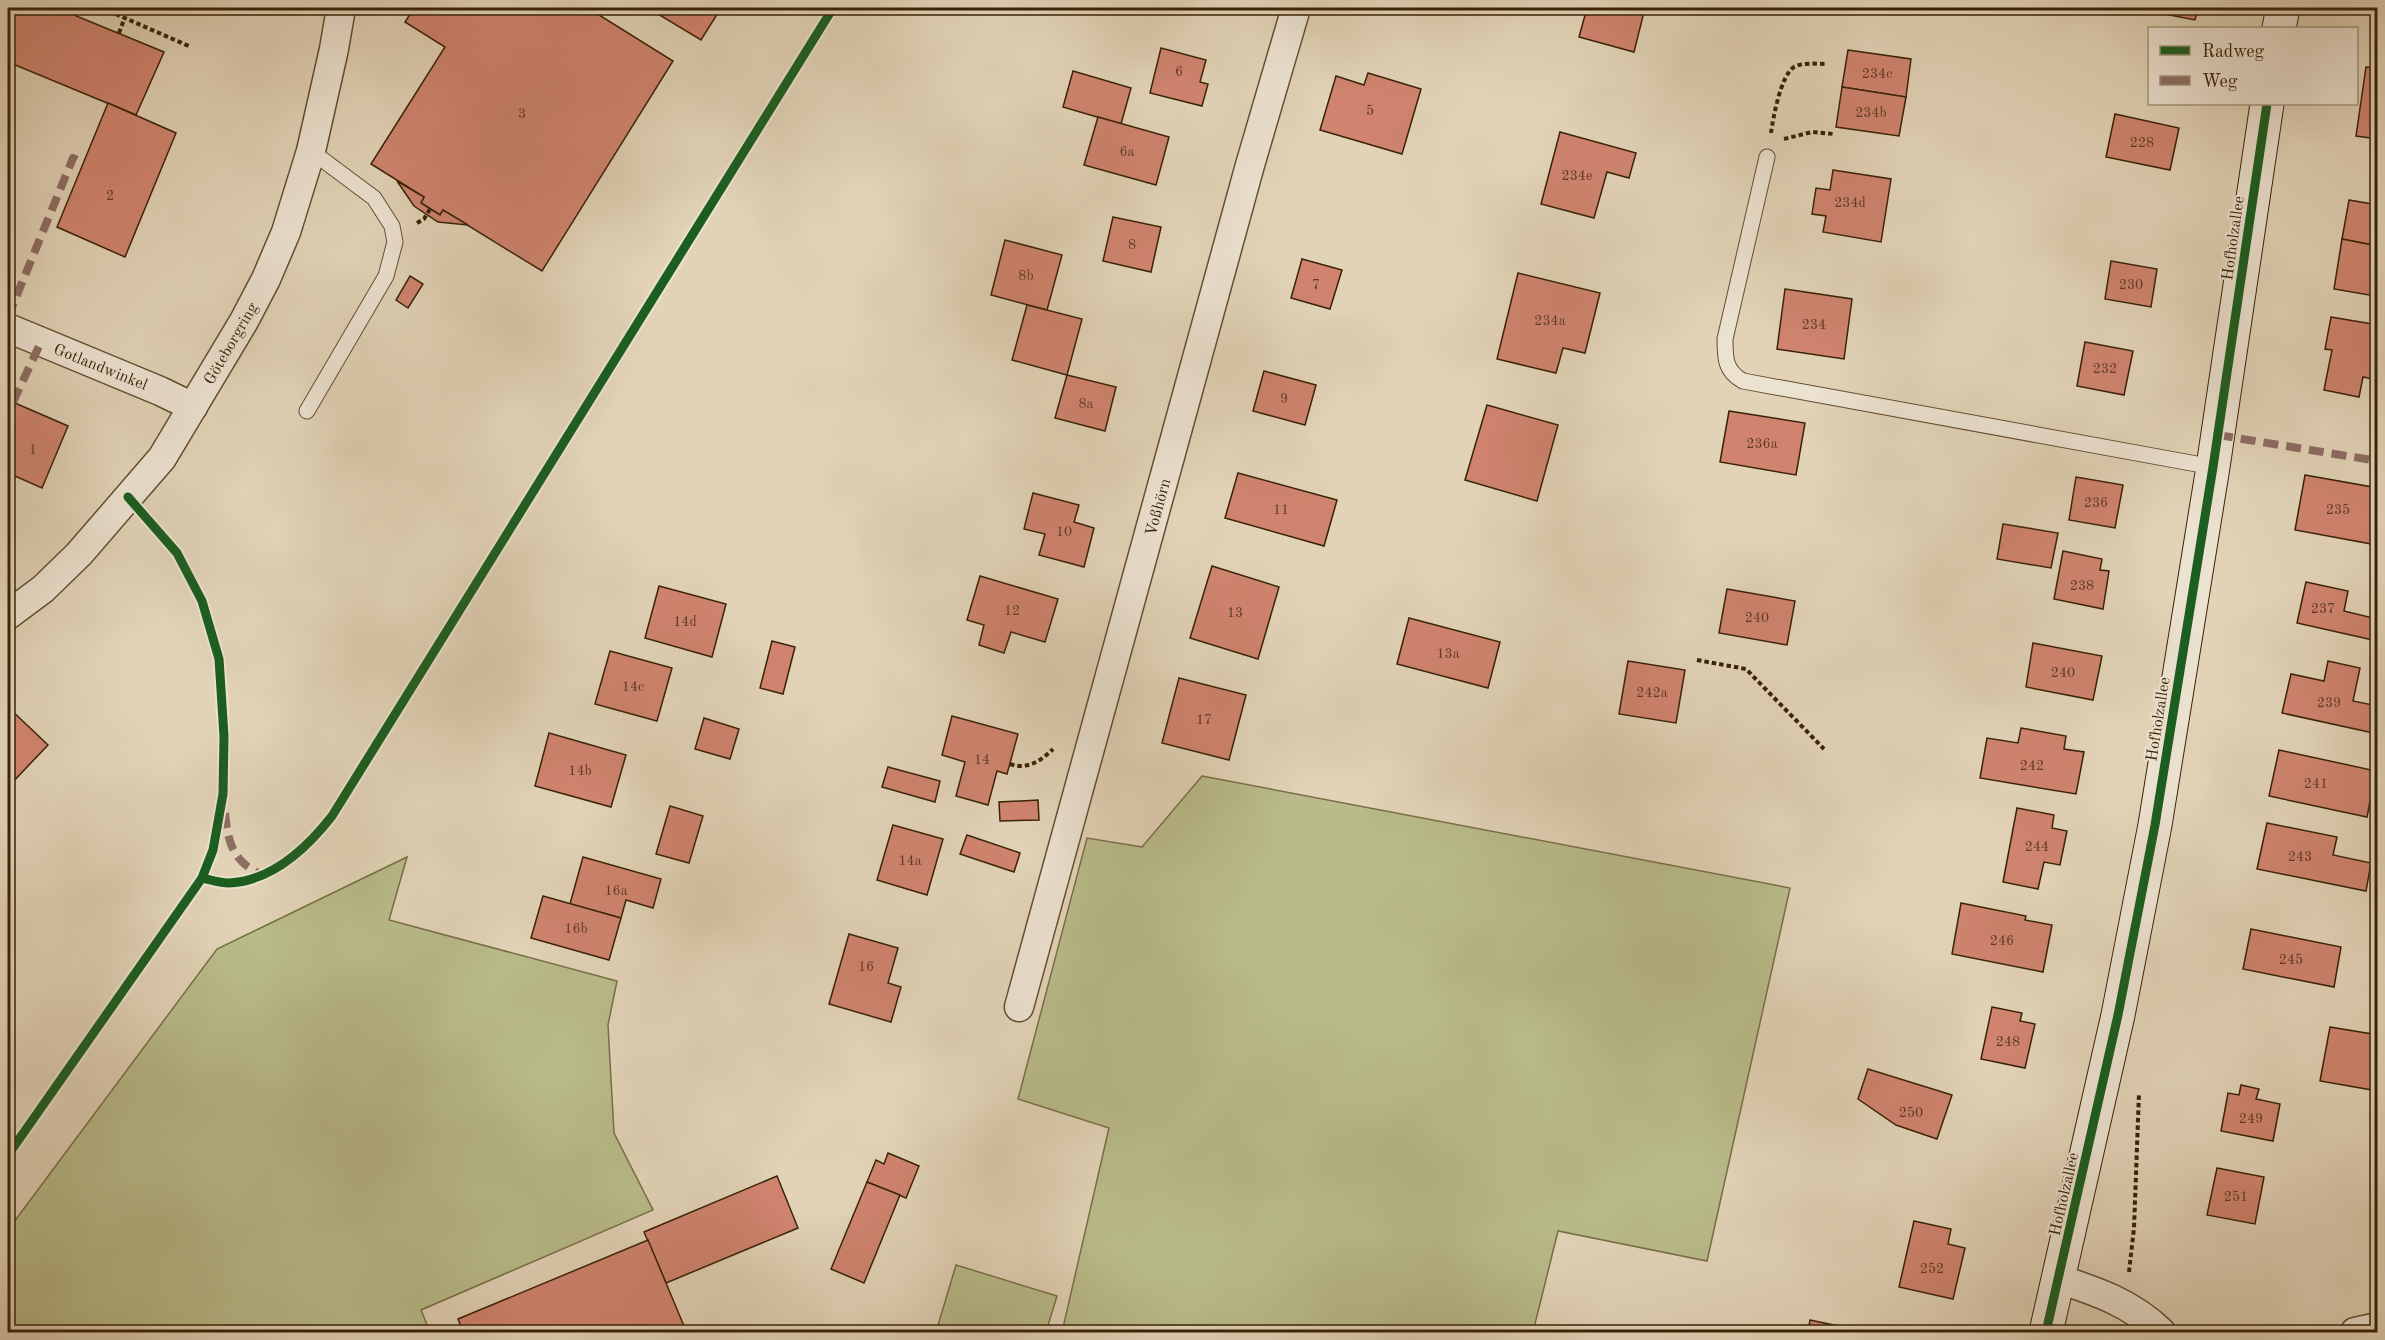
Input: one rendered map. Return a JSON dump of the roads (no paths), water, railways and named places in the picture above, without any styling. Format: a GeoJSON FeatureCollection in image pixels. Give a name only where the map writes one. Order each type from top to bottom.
{"type":"FeatureCollection","features":[{"type":"Feature","properties":{"kind":"street","name":"Göteborgring"},"geometry":{"type":"LineString","coordinates":[[8,615],[42,589],[79,554],[162,458],[266,279],[286,232],[310,151],[334,49],[341,8]]}},
{"type":"Feature","properties":{"kind":"street","name":"Voßhörn"},"geometry":{"type":"LineString","coordinates":[[1019,1007],[1250,165],[1296,8]]}},
{"type":"Feature","properties":{"kind":"street"},"geometry":{"type":"LineString","coordinates":[[2279,27],[2283,8]]}},
{"type":"Feature","properties":{"kind":"street","name":"Hofholzallee"},"geometry":{"type":"LineString","coordinates":[[2046,1332],[2109,1057],[2155,825],[2213,467],[2267,105]]}},
{"type":"Feature","properties":{"kind":"street","name":"Gotlandwinkel"},"geometry":{"type":"LineString","coordinates":[[8,328],[193,407]]}},
{"type":"Feature","properties":{"kind":"street"},"geometry":{"type":"LineString","coordinates":[[2058,1279],[2104,1293],[2126,1304],[2161,1332]]}},
{"type":"Feature","properties":{"kind":"street"},"geometry":{"type":"LineString","coordinates":[[2355,1332],[2378,1327]]}},
{"type":"Feature","properties":{"kind":"lane"},"geometry":{"type":"LineString","coordinates":[[307,411],[386,276],[395,242],[392,226],[374,198],[310,151]]}},
{"type":"Feature","properties":{"kind":"lane"},"geometry":{"type":"LineString","coordinates":[[1767,157],[1725,339],[1725,361],[1732,375],[1743,381],[2213,467]]}}]}
